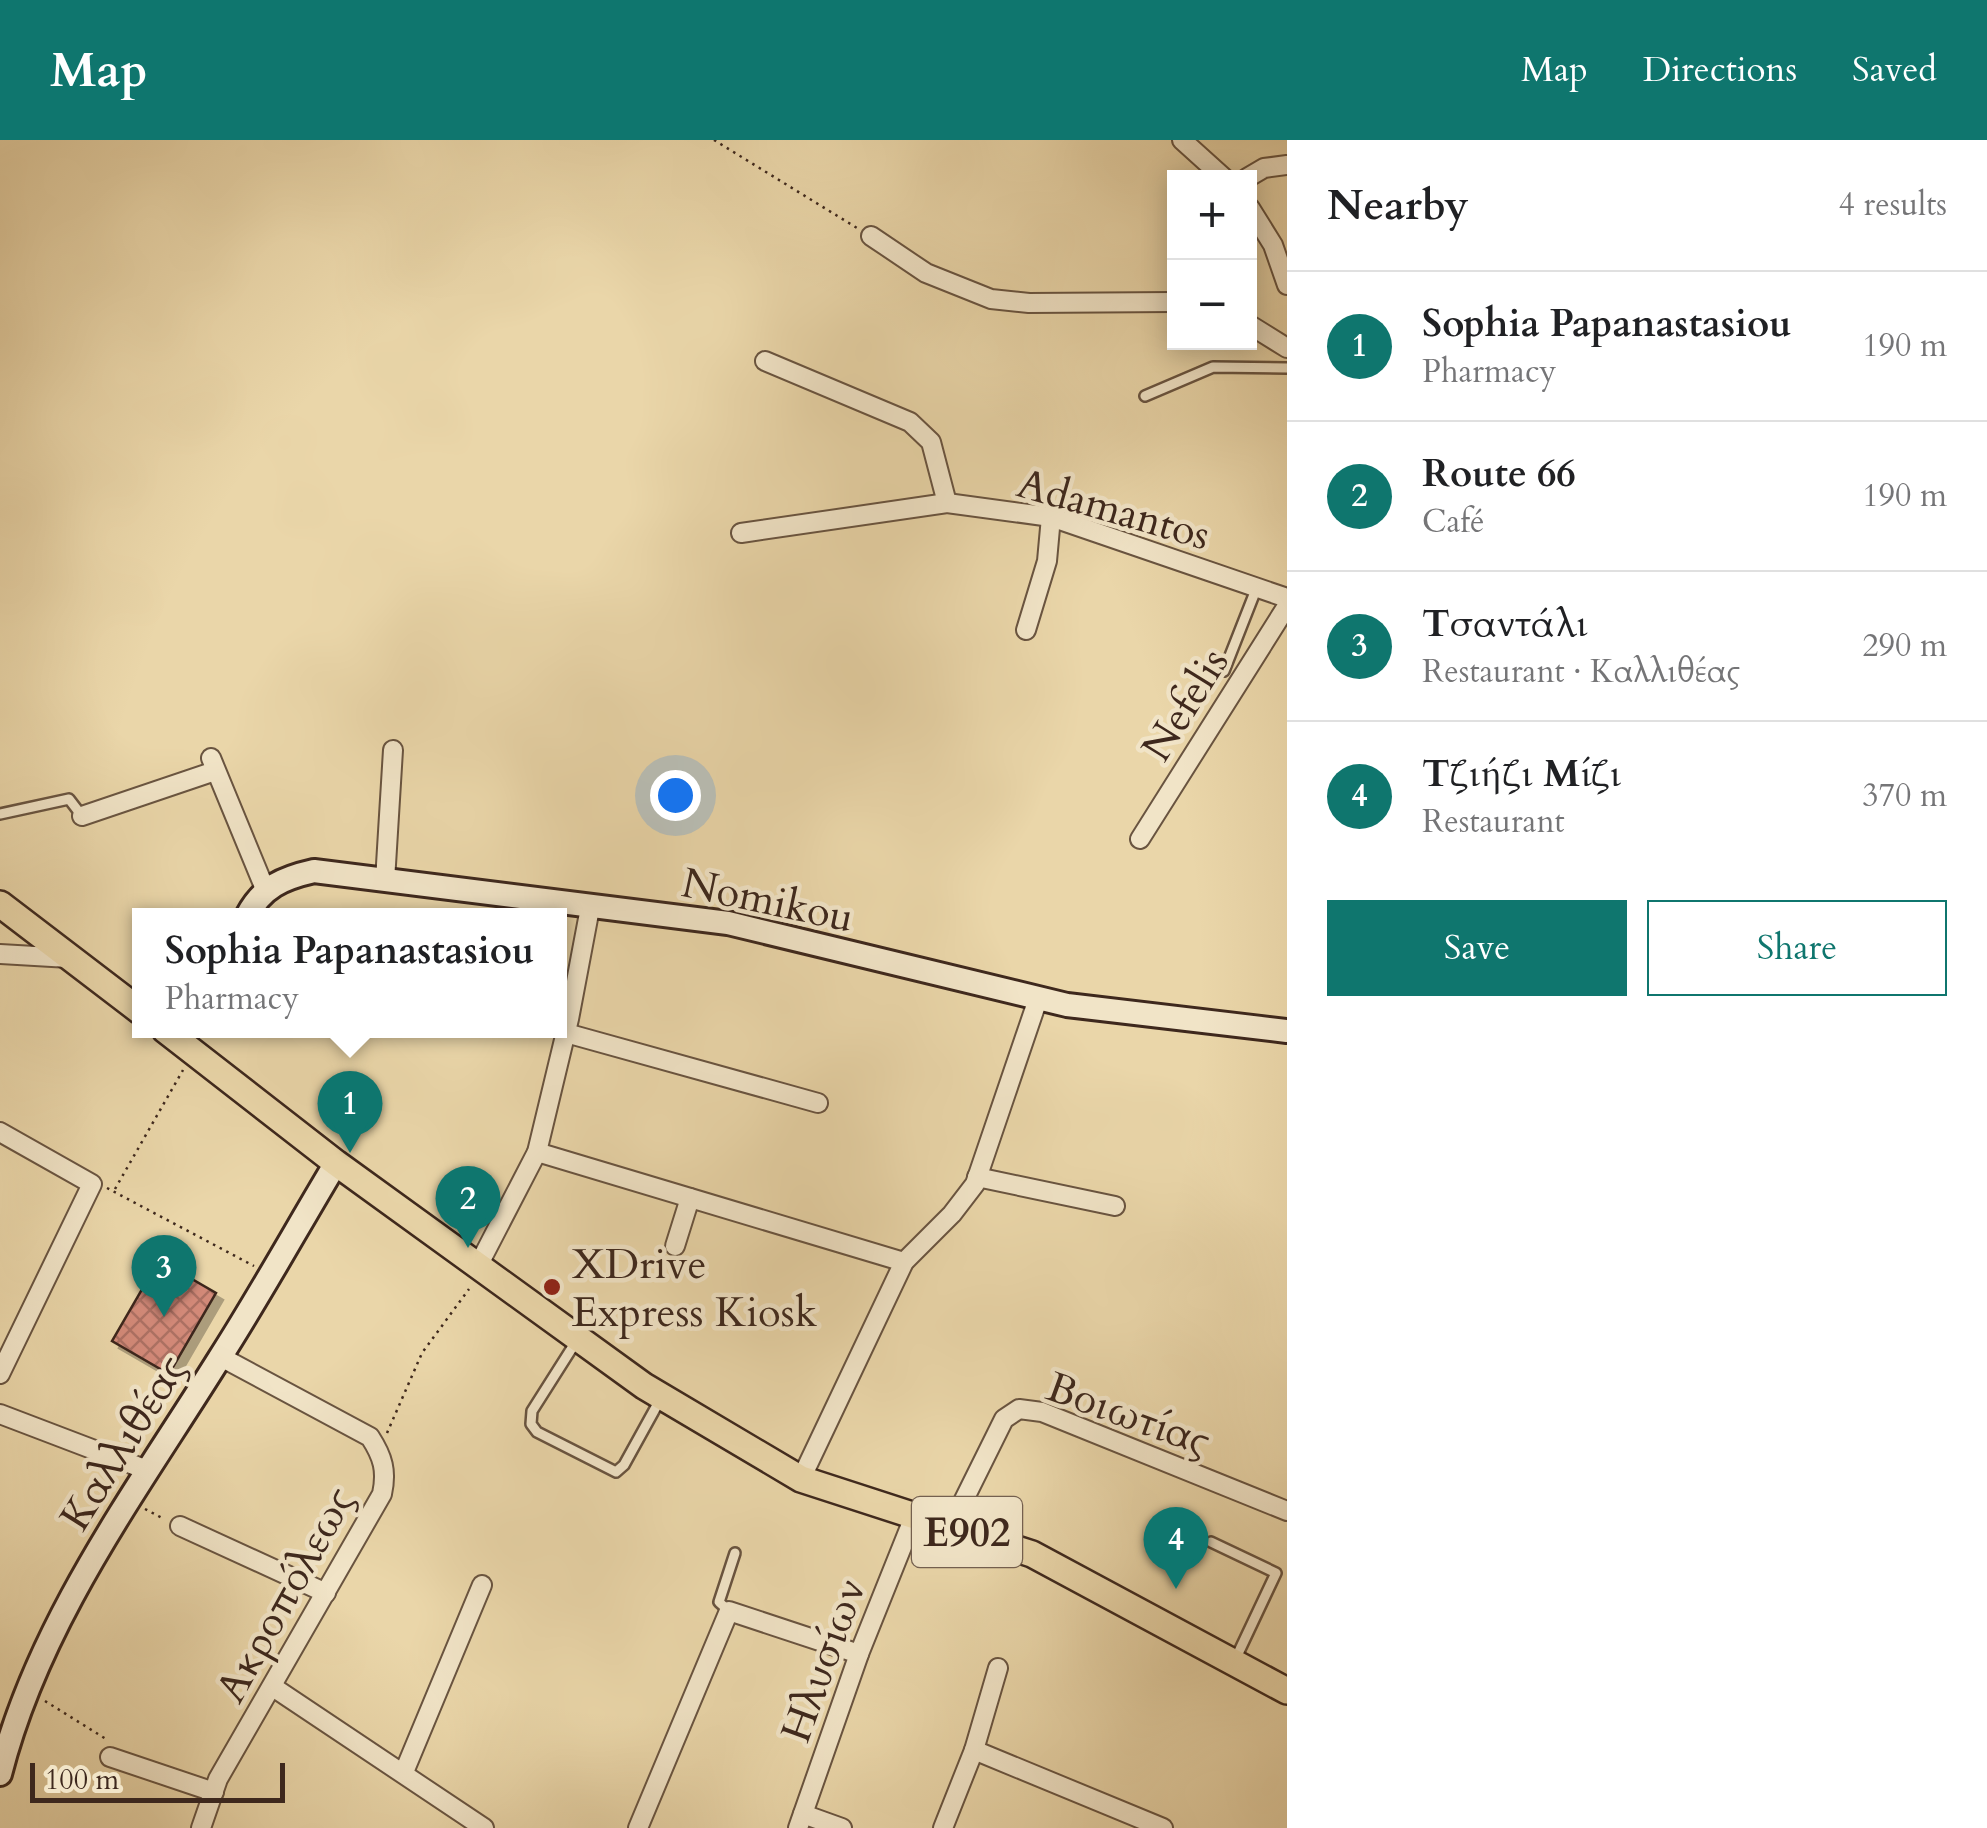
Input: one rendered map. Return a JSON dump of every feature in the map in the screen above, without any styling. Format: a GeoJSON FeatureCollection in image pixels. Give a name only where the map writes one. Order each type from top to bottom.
{"type":"FeatureCollection","features":[{"type":"Feature","properties":{"kind":"main road"},"geometry":{"type":"LineString","coordinates":[[0,904],[132,1006]]}},
{"type":"Feature","properties":{"kind":"main road","name":"E902"},"geometry":{"type":"LineString","coordinates":[[183,1039],[336,1164],[578,1337],[662,1396],[801,1479],[1032,1554],[1287,1690]]}},
{"type":"Feature","properties":{"kind":"street"},"geometry":{"type":"LineString","coordinates":[[1182,140],[1215,170]]}},
{"type":"Feature","properties":{"kind":"street"},"geometry":{"type":"LineString","coordinates":[[1257,172],[1287,164]]}},
{"type":"Feature","properties":{"kind":"street"},"geometry":{"type":"LineString","coordinates":[[1257,219],[1274,245],[1287,285]]}},
{"type":"Feature","properties":{"kind":"street"},"geometry":{"type":"LineString","coordinates":[[871,236],[926,273],[991,299],[1029,303],[1167,302]]}},
{"type":"Feature","properties":{"kind":"street"},"geometry":{"type":"LineString","coordinates":[[1257,329],[1287,348]]}},
{"type":"Feature","properties":{"kind":"street"},"geometry":{"type":"LineString","coordinates":[[766,361],[910,422],[930,442],[947,503]]}},
{"type":"Feature","properties":{"kind":"street","name":"Adamantos"},"geometry":{"type":"LineString","coordinates":[[741,534],[947,503],[1050,517],[1287,598]]}},
{"type":"Feature","properties":{"kind":"street"},"geometry":{"type":"LineString","coordinates":[[1026,630],[1047,560],[1050,517]]}},
{"type":"Feature","properties":{"kind":"street","name":"Nefelis"},"geometry":{"type":"LineString","coordinates":[[1140,839],[1287,606]]}},
{"type":"Feature","properties":{"kind":"street"},"geometry":{"type":"LineString","coordinates":[[385,881],[394,750]]}},
{"type":"Feature","properties":{"kind":"street"},"geometry":{"type":"LineString","coordinates":[[82,816],[213,764],[265,889],[252,908]]}},
{"type":"Feature","properties":{"kind":"street","name":"Nomikou"},"geometry":{"type":"LineString","coordinates":[[265,889],[288,877],[314,872],[728,923],[1038,999],[1287,1031]]}},
{"type":"Feature","properties":{"kind":"street"},"geometry":{"type":"LineString","coordinates":[[567,1028],[590,908]]}},
{"type":"Feature","properties":{"kind":"street"},"geometry":{"type":"LineString","coordinates":[[0,954],[70,958]]}},
{"type":"Feature","properties":{"kind":"street"},"geometry":{"type":"LineString","coordinates":[[801,1479],[904,1262],[952,1214],[978,1178],[1038,999]]}},
{"type":"Feature","properties":{"kind":"street"},"geometry":{"type":"LineString","coordinates":[[567,1033],[818,1103]]}},
{"type":"Feature","properties":{"kind":"street"},"geometry":{"type":"LineString","coordinates":[[482,1266],[537,1152],[565,1038]]}},
{"type":"Feature","properties":{"kind":"street"},"geometry":{"type":"LineString","coordinates":[[0,1132],[92,1184],[0,1374]]}},
{"type":"Feature","properties":{"kind":"street"},"geometry":{"type":"LineString","coordinates":[[537,1152],[904,1262]]}},
{"type":"Feature","properties":{"kind":"street","name":"Καλλιθέας"},"geometry":{"type":"LineString","coordinates":[[0,1774],[11,1728],[45,1646],[86,1570],[336,1164]]}},
{"type":"Feature","properties":{"kind":"street"},"geometry":{"type":"LineString","coordinates":[[978,1178],[1115,1206]]}},
{"type":"Feature","properties":{"kind":"street"},"geometry":{"type":"LineString","coordinates":[[676,1246],[690,1198]]}},
{"type":"Feature","properties":{"kind":"street","name":"Ακροπόλεως"},"geometry":{"type":"LineString","coordinates":[[202,1828],[214,1792],[382,1494],[386,1476],[382,1455],[370,1437],[221,1356]]}},
{"type":"Feature","properties":{"kind":"street","name":"Βοιωτίας"},"geometry":{"type":"LineString","coordinates":[[951,1526],[1004,1419],[1019,1409],[1042,1412],[1287,1511]]}},
{"type":"Feature","properties":{"kind":"street"},"geometry":{"type":"LineString","coordinates":[[0,1414],[147,1470]]}},
{"type":"Feature","properties":{"kind":"street","name":"Ηλυσίων"},"geometry":{"type":"LineString","coordinates":[[801,1821],[859,1654],[914,1517]]}},
{"type":"Feature","properties":{"kind":"street"},"geometry":{"type":"LineString","coordinates":[[180,1526],[326,1594]]}},
{"type":"Feature","properties":{"kind":"street"},"geometry":{"type":"LineString","coordinates":[[404,1772],[482,1584]]}},
{"type":"Feature","properties":{"kind":"street"},"geometry":{"type":"LineString","coordinates":[[638,1828],[730,1611],[859,1654]]}},
{"type":"Feature","properties":{"kind":"street"},"geometry":{"type":"LineString","coordinates":[[943,1828],[974,1750],[998,1668]]}},
{"type":"Feature","properties":{"kind":"street"},"geometry":{"type":"LineString","coordinates":[[273,1687],[404,1772],[471,1825]]}},
{"type":"Feature","properties":{"kind":"street"},"geometry":{"type":"LineString","coordinates":[[974,1750],[1163,1828]]}},
{"type":"Feature","properties":{"kind":"street"},"geometry":{"type":"LineString","coordinates":[[110,1756],[214,1792]]}},
{"type":"Feature","properties":{"kind":"street"},"geometry":{"type":"LineString","coordinates":[[801,1821],[842,1828]]}},
{"type":"Feature","properties":{"kind":"lane"},"geometry":{"type":"LineString","coordinates":[[1146,396],[1213,367],[1287,368]]}},
{"type":"Feature","properties":{"kind":"lane"},"geometry":{"type":"LineString","coordinates":[[1224,671],[1256,587]]}},
{"type":"Feature","properties":{"kind":"lane"},"geometry":{"type":"LineString","coordinates":[[0,814],[69,799],[82,816]]}},
{"type":"Feature","properties":{"kind":"lane"},"geometry":{"type":"LineString","coordinates":[[578,1337],[531,1414],[531,1424],[537,1432],[609,1472],[616,1472],[624,1466],[662,1396]]}},
{"type":"Feature","properties":{"kind":"lane"},"geometry":{"type":"LineString","coordinates":[[1211,1542],[1276,1574],[1234,1662]]}},
{"type":"Feature","properties":{"kind":"lane"},"geometry":{"type":"LineString","coordinates":[[730,1611],[719,1602],[735,1553]]}},
{"type":"Feature","properties":{"kind":"path"},"geometry":{"type":"LineString","coordinates":[[714,140],[871,236]]}},
{"type":"Feature","properties":{"kind":"path"},"geometry":{"type":"LineString","coordinates":[[114,1190],[183,1039]]}},
{"type":"Feature","properties":{"kind":"path"},"geometry":{"type":"LineString","coordinates":[[92,1184],[114,1190],[268,1274]]}},
{"type":"Feature","properties":{"kind":"path"},"geometry":{"type":"LineString","coordinates":[[382,1455],[390,1424],[422,1353],[482,1266]]}},
{"type":"Feature","properties":{"kind":"path"},"geometry":{"type":"LineString","coordinates":[[130,1502],[180,1526]]}},
{"type":"Feature","properties":{"kind":"path"},"geometry":{"type":"LineString","coordinates":[[27,1690],[112,1742],[110,1756]]}},
{"type":"Feature","properties":{"kind":"building"},"geometry":{"type":"Polygon","coordinates":[[[159,1260],[216,1293],[169,1374],[112,1341],[159,1260]]]}},
{"type":"Feature","properties":{"kind":"place","name":"Sophia Papanastasiou"},"geometry":{"type":"Point","coordinates":[350,1153]}},
{"type":"Feature","properties":{"kind":"place","name":"Route 66"},"geometry":{"type":"Point","coordinates":[468,1248]}},
{"type":"Feature","properties":{"kind":"place","name":"XDrive Express Kiosk"},"geometry":{"type":"Point","coordinates":[552,1287]}},
{"type":"Feature","properties":{"kind":"place","name":"Τσαντάλι"},"geometry":{"type":"Point","coordinates":[164,1317]}},
{"type":"Feature","properties":{"kind":"place","name":"Τζιήζι Μίζι"},"geometry":{"type":"Point","coordinates":[1176,1589]}}]}
